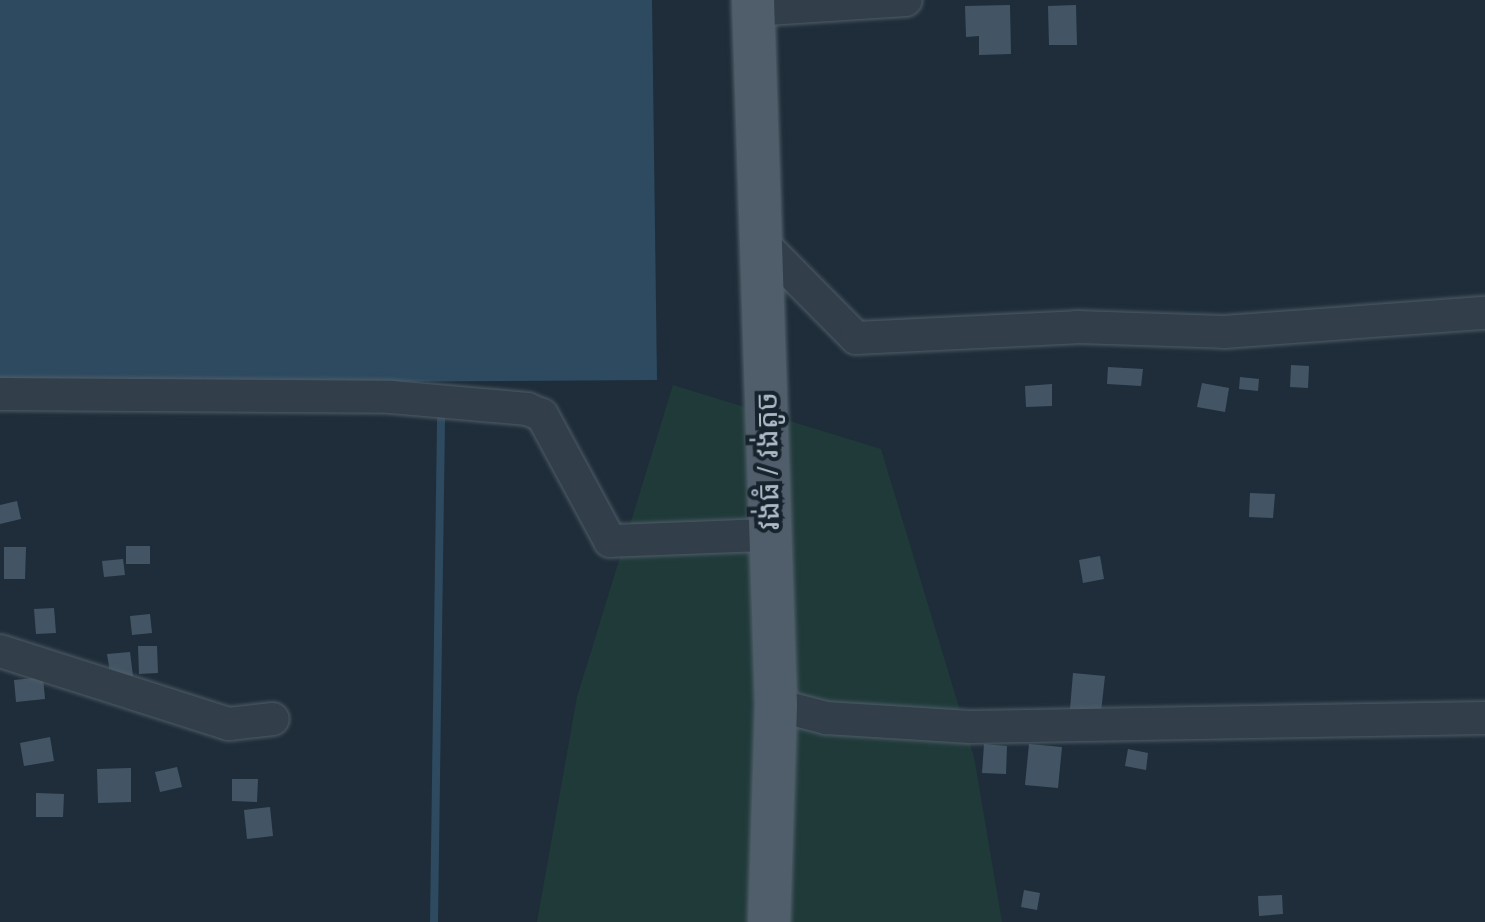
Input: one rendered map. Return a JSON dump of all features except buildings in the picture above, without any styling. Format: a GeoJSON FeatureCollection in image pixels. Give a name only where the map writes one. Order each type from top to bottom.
{"type":"FeatureCollection","features":[{"type":"Feature","properties":{"kind":"main road","name":"វង់ធំ / វង់តូច"},"geometry":{"type":"LineString","coordinates":[[753,5],[776,706],[768,922]]}},
{"type":"Feature","properties":{"kind":"street"},"geometry":{"type":"LineString","coordinates":[[753,5],[906,0]]}},
{"type":"Feature","properties":{"kind":"street"},"geometry":{"type":"LineString","coordinates":[[760,242],[856,338],[1077,327],[1224,332],[1485,314]]}},
{"type":"Feature","properties":{"kind":"street"},"geometry":{"type":"LineString","coordinates":[[0,394],[391,397],[527,409],[542,415],[610,540],[768,536]]}},
{"type":"Feature","properties":{"kind":"street"},"geometry":{"type":"LineString","coordinates":[[0,651],[229,724],[273,718]]}},
{"type":"Feature","properties":{"kind":"street"},"geometry":{"type":"LineString","coordinates":[[776,706],[826,718],[970,727],[1485,718]]}},
{"type":"Feature","properties":{"kind":"green space"},"geometry":{"type":"Polygon","coordinates":[[[673,385],[881,449],[974,757],[1002,922],[537,922],[577,697],[673,385]]]}},
{"type":"Feature","properties":{"kind":"water"},"geometry":{"type":"Polygon","coordinates":[[[0,0],[652,0],[657,380],[0,384],[0,0]]]}},
{"type":"Feature","properties":{"kind":"waterway"},"geometry":{"type":"LineString","coordinates":[[434,922],[441,420]]}}]}
